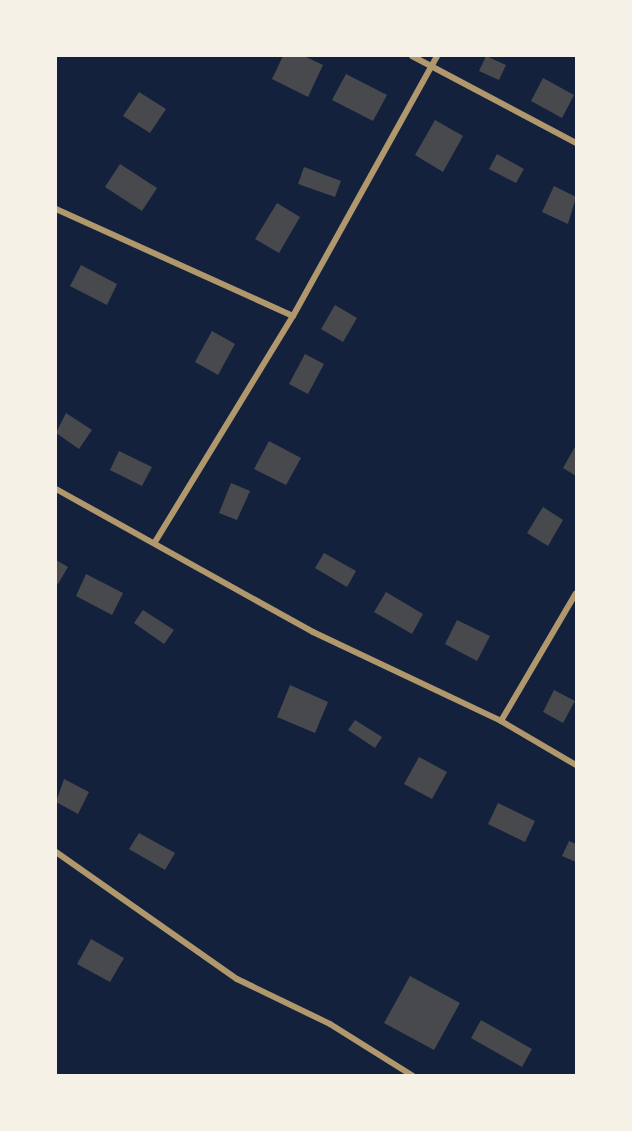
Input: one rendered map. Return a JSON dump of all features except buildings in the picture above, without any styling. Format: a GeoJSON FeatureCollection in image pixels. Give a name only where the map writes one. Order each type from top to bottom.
{"type":"FeatureCollection","features":[{"type":"Feature","properties":{"kind":"street"},"geometry":{"type":"LineString","coordinates":[[412,56],[576,143]]}},
{"type":"Feature","properties":{"kind":"street"},"geometry":{"type":"LineString","coordinates":[[155,542],[293,315],[437,56]]}},
{"type":"Feature","properties":{"kind":"street"},"geometry":{"type":"LineString","coordinates":[[56,209],[293,315]]}},
{"type":"Feature","properties":{"kind":"street"},"geometry":{"type":"LineString","coordinates":[[56,489],[155,542],[313,632],[501,721],[576,765]]}},
{"type":"Feature","properties":{"kind":"street"},"geometry":{"type":"LineString","coordinates":[[501,721],[576,592]]}},
{"type":"Feature","properties":{"kind":"street"},"geometry":{"type":"LineString","coordinates":[[56,852],[237,979],[330,1024],[413,1076]]}}]}
